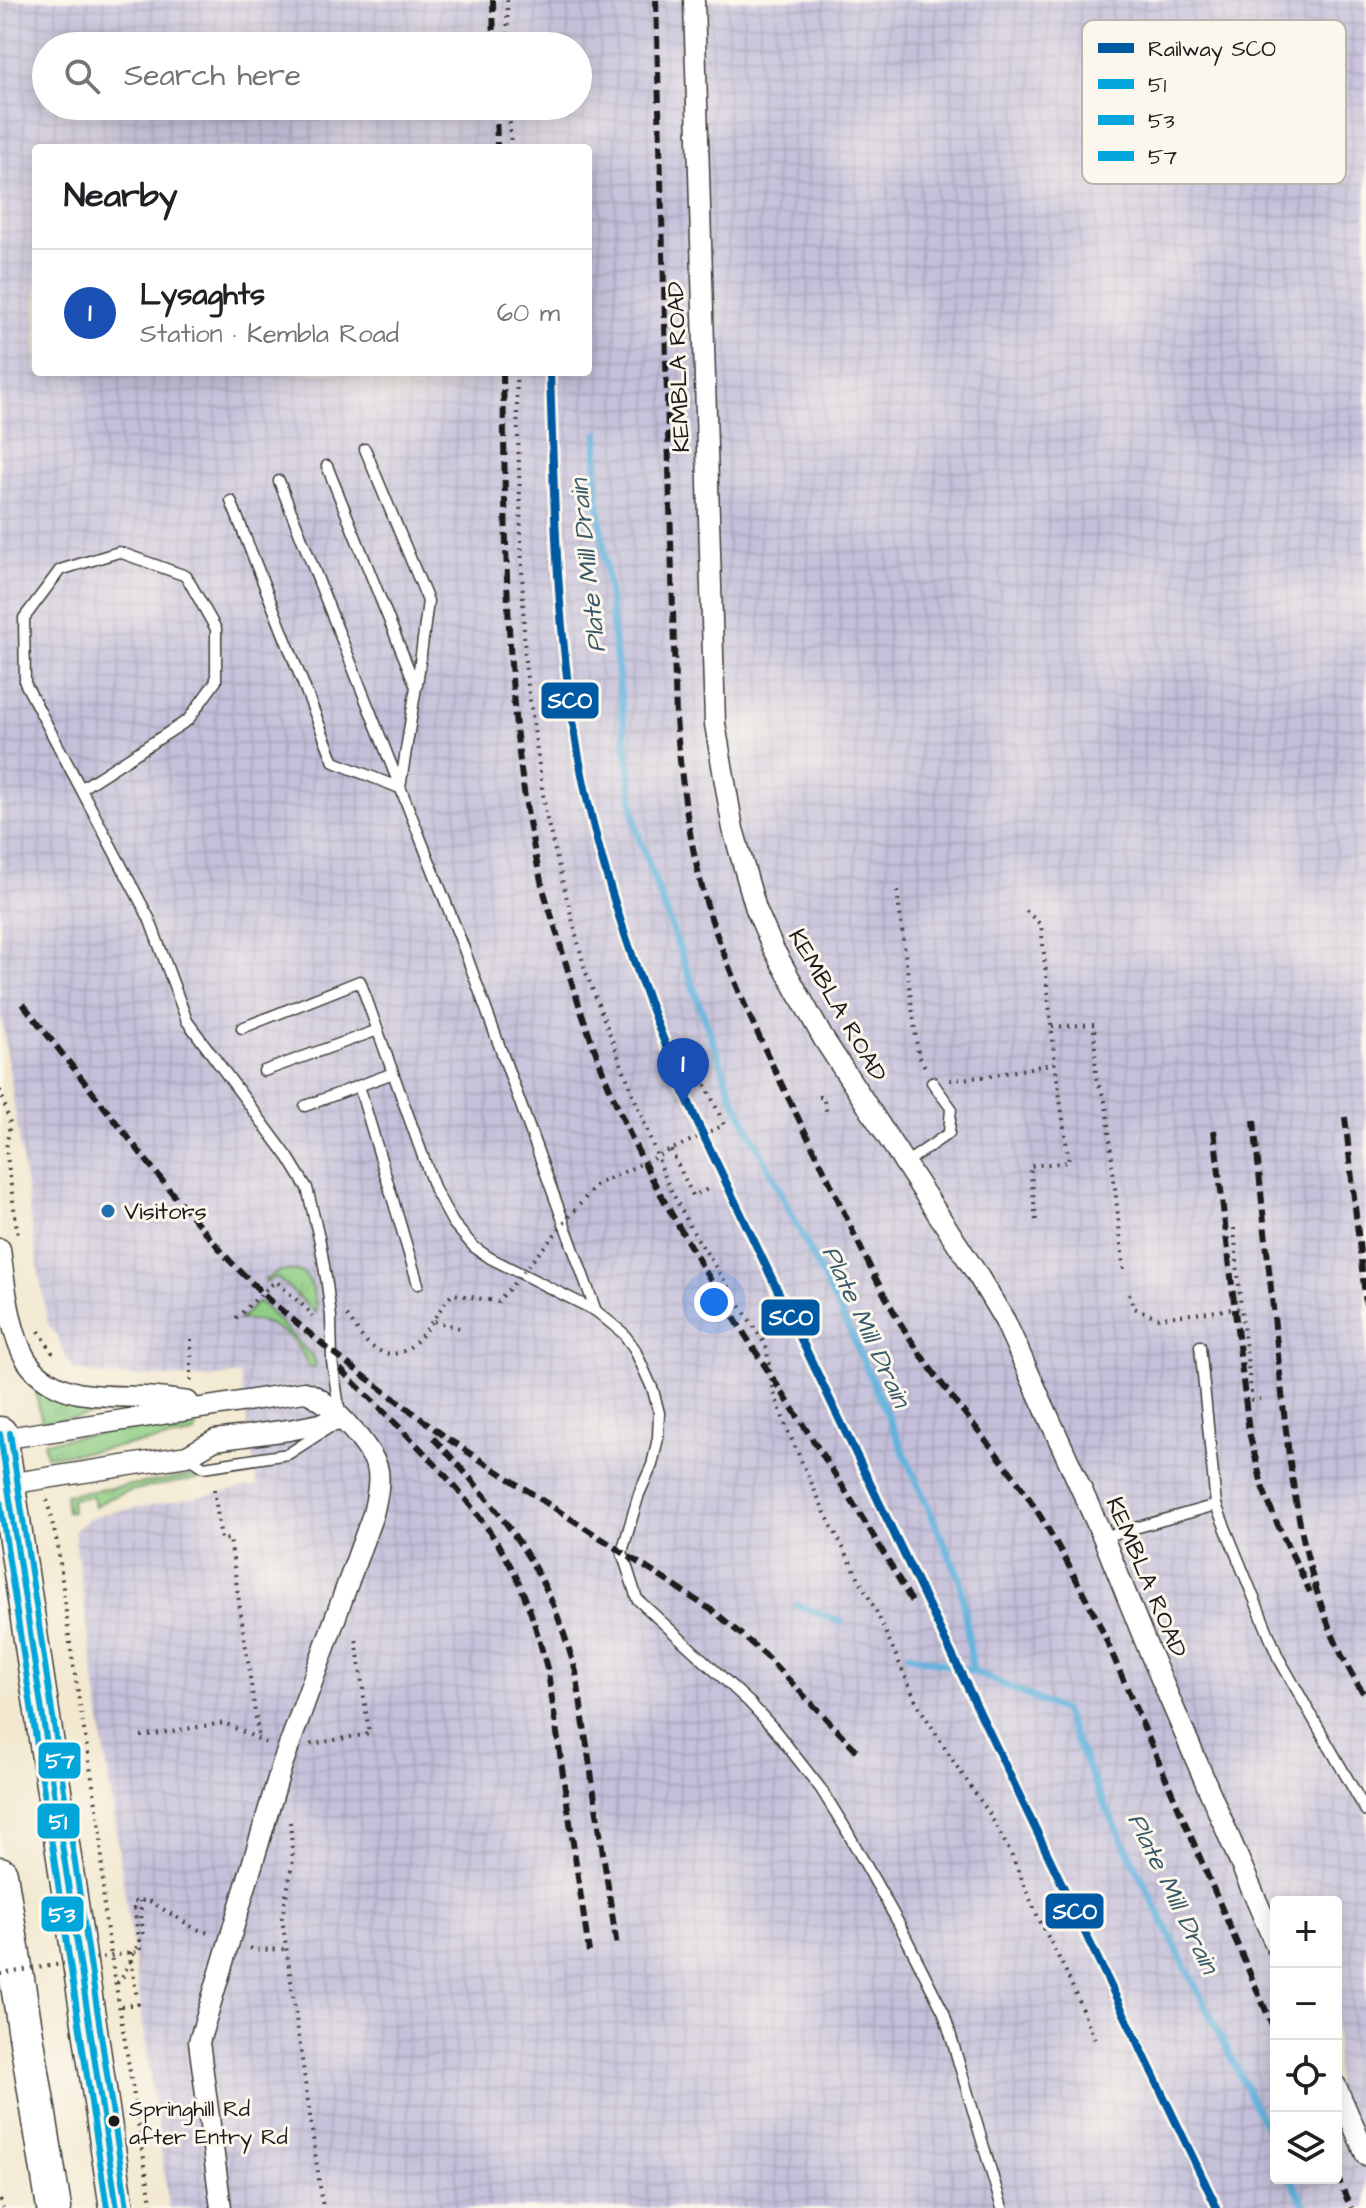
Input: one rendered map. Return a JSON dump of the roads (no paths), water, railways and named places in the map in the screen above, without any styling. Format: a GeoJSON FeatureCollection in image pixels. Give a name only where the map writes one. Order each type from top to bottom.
{"type":"FeatureCollection","features":[{"type":"Feature","properties":{"kind":"main road"},"geometry":{"type":"LineString","coordinates":[[0,1437],[4,1484],[117,2208]]}},
{"type":"Feature","properties":{"kind":"main road"},"geometry":{"type":"LineString","coordinates":[[0,1874],[54,2208]]}},
{"type":"Feature","properties":{"kind":"street","name":"KEMBLA ROAD"},"geometry":{"type":"LineString","coordinates":[[694,0],[715,724],[744,870],[773,948],[823,1038],[1005,1321],[1103,1537],[1270,1932]]}},
{"type":"Feature","properties":{"kind":"street"},"geometry":{"type":"LineString","coordinates":[[0,1249],[8,1302],[19,1342],[27,1362],[40,1375],[59,1387],[78,1393],[148,1397],[209,1405]]}},
{"type":"Feature","properties":{"kind":"street"},"geometry":{"type":"LineString","coordinates":[[0,1437],[308,1392],[322,1400],[367,1446],[379,1475],[369,1527],[286,1753],[199,2042],[221,2208]]}},
{"type":"Feature","properties":{"kind":"street"},"geometry":{"type":"LineString","coordinates":[[209,1405],[215,1440]]}},
{"type":"Feature","properties":{"kind":"street"},"geometry":{"type":"LineString","coordinates":[[4,1484],[187,1456],[215,1440],[341,1420]]}},
{"type":"Feature","properties":{"kind":"street"},"geometry":{"type":"LineString","coordinates":[[1342,2100],[1366,2155]]}},
{"type":"Feature","properties":{"kind":"lane"},"geometry":{"type":"LineString","coordinates":[[365,449],[428,601],[400,788]]}},
{"type":"Feature","properties":{"kind":"lane"},"geometry":{"type":"LineString","coordinates":[[327,466],[416,687]]}},
{"type":"Feature","properties":{"kind":"lane"},"geometry":{"type":"LineString","coordinates":[[279,481],[463,946],[596,1311]]}},
{"type":"Feature","properties":{"kind":"lane"},"geometry":{"type":"LineString","coordinates":[[231,501],[334,762],[400,788]]}},
{"type":"Feature","properties":{"kind":"lane"},"geometry":{"type":"LineString","coordinates":[[82,788],[188,720],[216,681],[216,629],[186,576],[119,552],[60,570],[24,618],[25,683],[149,918],[187,1021],[288,1157],[307,1188],[329,1296],[332,1361],[341,1420],[288,1454],[204,1467],[187,1456]]}},
{"type":"Feature","properties":{"kind":"lane"},"geometry":{"type":"LineString","coordinates":[[242,1028],[360,981],[435,1190],[443,1208],[463,1236],[490,1258],[596,1311],[623,1333],[634,1348],[653,1390],[659,1413],[652,1465],[639,1494],[622,1552],[637,1599],[774,1729],[821,1789],[844,1826],[944,2013],[1002,2208]]}},
{"type":"Feature","properties":{"kind":"lane"},"geometry":{"type":"LineString","coordinates":[[264,1071],[378,1030]]}},
{"type":"Feature","properties":{"kind":"lane"},"geometry":{"type":"LineString","coordinates":[[305,1106],[393,1073]]}},
{"type":"Feature","properties":{"kind":"lane"},"geometry":{"type":"LineString","coordinates":[[904,1164],[949,1133],[951,1108],[932,1082]]}},
{"type":"Feature","properties":{"kind":"lane"},"geometry":{"type":"LineString","coordinates":[[359,1086],[418,1284]]}},
{"type":"Feature","properties":{"kind":"lane"},"geometry":{"type":"LineString","coordinates":[[1200,1346],[1216,1505],[1278,1657],[1366,1811]]}},
{"type":"Feature","properties":{"kind":"lane"},"geometry":{"type":"LineString","coordinates":[[1103,1537],[1216,1505]]}},
{"type":"Feature","properties":{"kind":"waterway","name":"Plate Mill Drain"},"geometry":{"type":"LineString","coordinates":[[598,434],[596,482],[636,829],[733,1097],[850,1331],[960,1579],[973,1671],[1063,1711],[1098,1791],[1270,2136]]}},
{"type":"Feature","properties":{"kind":"waterway"},"geometry":{"type":"LineString","coordinates":[[797,1605],[841,1622]]}},
{"type":"Feature","properties":{"kind":"waterway"},"geometry":{"type":"LineString","coordinates":[[909,1655],[973,1671]]}},
{"type":"Feature","properties":{"kind":"waterway","name":"Plate Mill Drain"},"geometry":{"type":"LineString","coordinates":[[1294,2184],[1306,2208]]}},
{"type":"Feature","properties":{"kind":"railway"},"geometry":{"type":"LineString","coordinates":[[493,0],[494,32]]}},
{"type":"Feature","properties":{"kind":"railway"},"geometry":{"type":"LineString","coordinates":[[656,0],[676,719],[688,821],[704,896],[749,1015],[886,1298],[935,1375],[1025,1492],[1098,1621],[1270,2020]]}},
{"type":"Feature","properties":{"kind":"railway"},"geometry":{"type":"LineString","coordinates":[[496,120],[497,144]]}},
{"type":"Feature","properties":{"kind":"railway"},"geometry":{"type":"LineString","coordinates":[[503,376],[509,622],[518,748],[527,813],[542,883],[577,998],[611,1091],[654,1182],[716,1289],[849,1496],[912,1602]]}},
{"type":"Feature","properties":{"kind":"railway"},"geometry":{"type":"LineString","coordinates":[[23,1004],[172,1193],[230,1261],[268,1299],[332,1352],[451,1441],[716,1613],[765,1655],[859,1753]]}},
{"type":"Feature","properties":{"kind":"railway"},"geometry":{"type":"LineString","coordinates":[[1345,1117],[1366,1305]]}},
{"type":"Feature","properties":{"kind":"railway"},"geometry":{"type":"LineString","coordinates":[[1254,1120],[1287,1435],[1301,1528],[1326,1617],[1343,1658],[1366,1697]]}},
{"type":"Feature","properties":{"kind":"railway"},"geometry":{"type":"LineString","coordinates":[[1214,1130],[1249,1432],[1263,1489],[1310,1592]]}},
{"type":"Feature","properties":{"kind":"railway"},"geometry":{"type":"LineString","coordinates":[[340,1369],[464,1497],[504,1555],[520,1585],[548,1672],[589,1952]]}},
{"type":"Feature","properties":{"kind":"railway"},"geometry":{"type":"LineString","coordinates":[[433,1438],[481,1491],[510,1529],[536,1570],[559,1621],[576,1672],[617,1947]]}},
{"type":"Feature","properties":{"kind":"railway"},"geometry":{"type":"LineString","coordinates":[[1340,2184],[1351,2208]]}},
{"type":"Feature","properties":{"kind":"rail line","name":"SCO"},"geometry":{"type":"LineString","coordinates":[[550,376],[560,607],[577,747],[611,891],[642,984],[697,1122],[1217,2208]]}},
{"type":"Feature","properties":{"kind":"place","name":"Lysaghts"},"geometry":{"type":"Point","coordinates":[683,1104]}},
{"type":"Feature","properties":{"kind":"place","name":"Visitors"},"geometry":{"type":"Point","coordinates":[108,1211]}},
{"type":"Feature","properties":{"kind":"place","name":"Springhill Rd after Entry Rd"},"geometry":{"type":"Point","coordinates":[114,2121]}}]}
